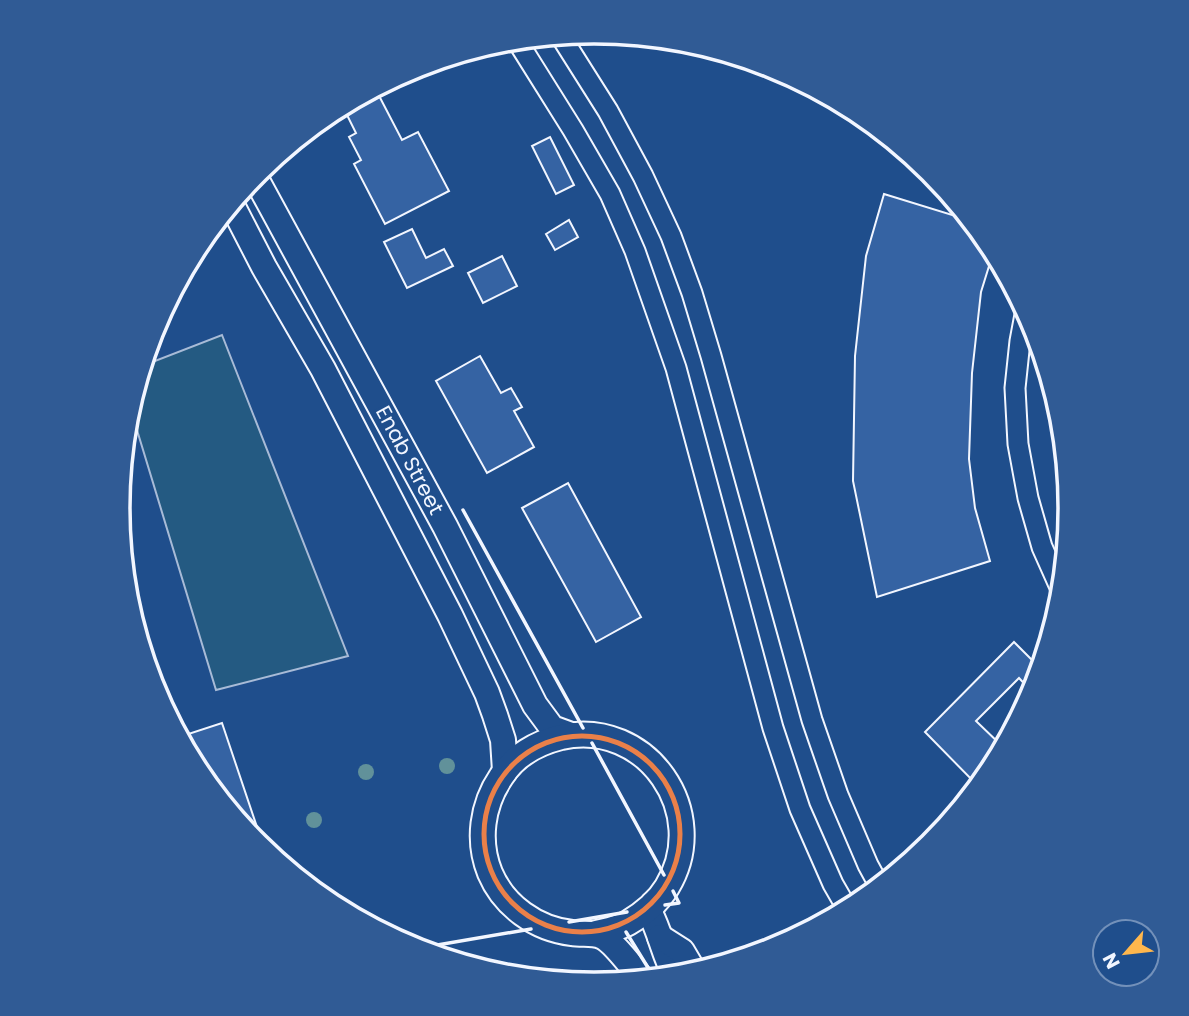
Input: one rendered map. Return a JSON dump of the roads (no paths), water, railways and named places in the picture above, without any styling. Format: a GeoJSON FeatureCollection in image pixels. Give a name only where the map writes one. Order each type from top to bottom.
{"type":"FeatureCollection","features":[{"type":"Feature","properties":{"kind":"street"},"geometry":{"type":"LineString","coordinates":[[566,45],[608,111],[671,236],[711,356],[812,720],[838,795],[875,878]]}},
{"type":"Feature","properties":{"kind":"street"},"geometry":{"type":"LineString","coordinates":[[523,50],[610,194],[635,251],[676,369],[773,729],[800,809],[842,900]]}},
{"type":"Feature","properties":{"kind":"street","name":"Enab Street"},"geometry":{"type":"LineString","coordinates":[[260,186],[421,480],[535,705],[552,728],[571,735]]}},
{"type":"Feature","properties":{"kind":"street","name":"Enab Street"},"geometry":{"type":"LineString","coordinates":[[236,213],[323,369],[450,615],[495,715],[503,740],[505,771]]}},
{"type":"Feature","properties":{"kind":"street"},"geometry":{"type":"LineString","coordinates":[[1022,329],[1015,388],[1018,444],[1028,498],[1042,547],[1054,574]]}},
{"type":"Feature","properties":{"kind":"street"},"geometry":{"type":"LineString","coordinates":[[593,934],[626,925],[653,905],[666,889],[675,870],[681,851],[682,830],[672,791],[647,759],[631,747],[612,739],[571,735],[546,741],[524,753],[505,771],[487,803],[483,820],[485,856],[499,890],[524,915],[557,931],[605,937],[635,970]]}},
{"type":"Feature","properties":{"kind":"street"},"geometry":{"type":"LineString","coordinates":[[653,905],[650,913],[670,966]]}},
{"type":"Feature","properties":{"kind":"street"},"geometry":{"type":"LineString","coordinates":[[660,937],[682,951],[689,962]]}},
{"type":"Feature","properties":{"kind":"street"},"geometry":{"type":"LineString","coordinates":[[620,954],[625,971]]}}]}
